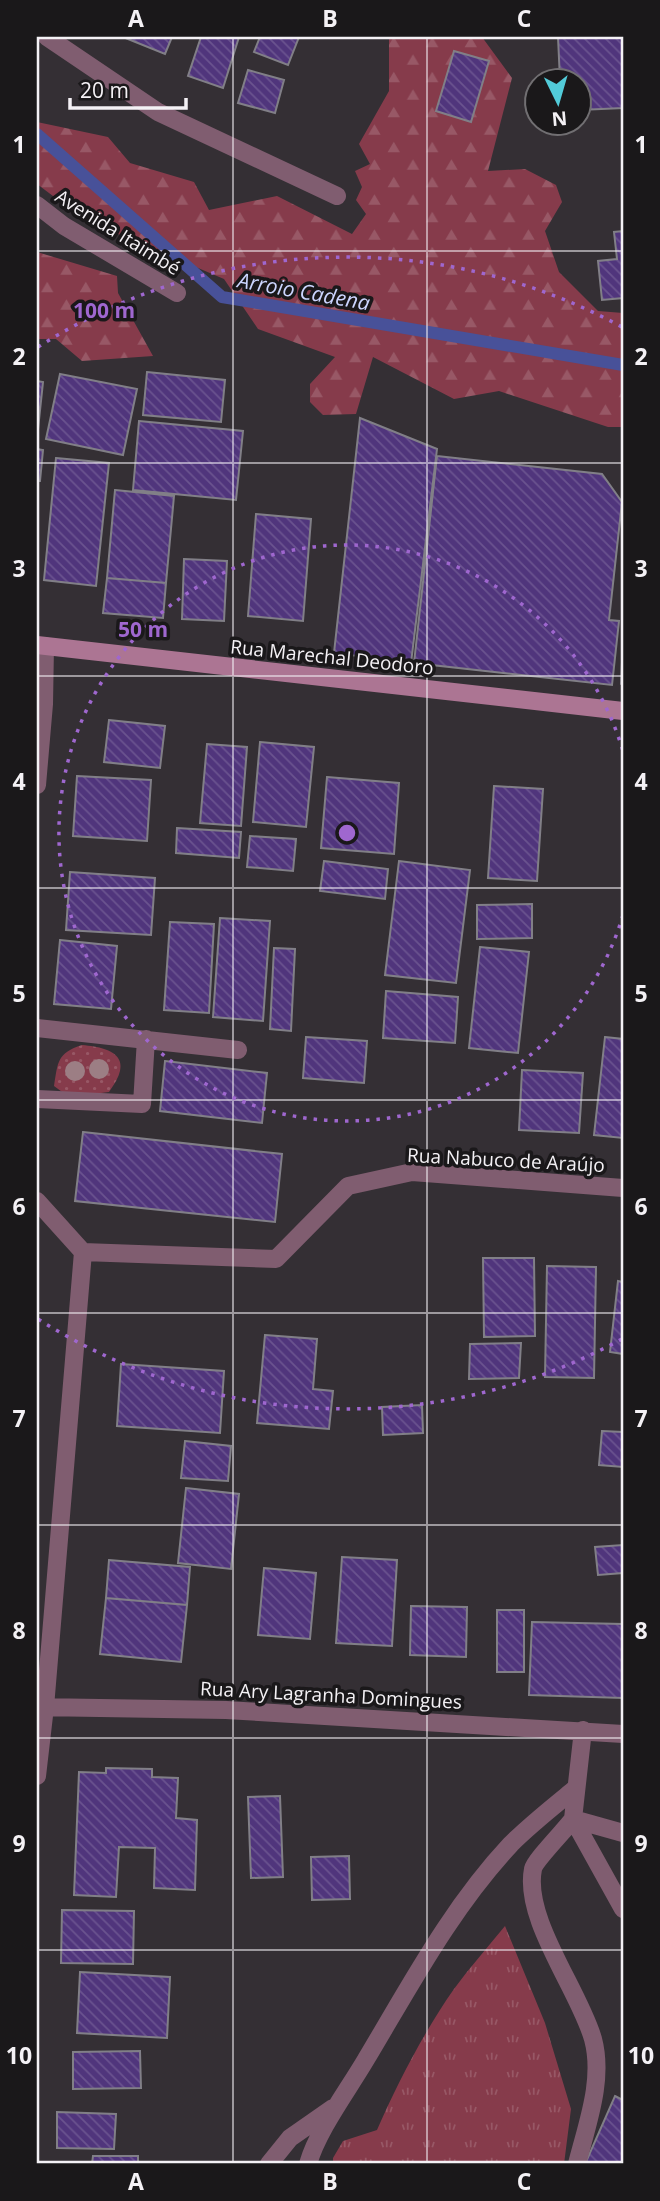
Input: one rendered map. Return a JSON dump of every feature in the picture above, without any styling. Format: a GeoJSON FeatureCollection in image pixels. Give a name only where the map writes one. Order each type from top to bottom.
{"type":"FeatureCollection","features":[{"type":"Feature","properties":{"kind":"street"},"geometry":{"type":"LineString","coordinates":[[47,37],[158,112],[337,196]]}},
{"type":"Feature","properties":{"kind":"street","name":"Avenida Itaimbé"},"geometry":{"type":"LineString","coordinates":[[37,205],[64,226],[177,293]]}},
{"type":"Feature","properties":{"kind":"street"},"geometry":{"type":"LineString","coordinates":[[37,785],[44,704],[41,645]]}},
{"type":"Feature","properties":{"kind":"street","name":"Rua Marechal Deodoro"},"geometry":{"type":"LineString","coordinates":[[41,645],[623,710]]}},
{"type":"Feature","properties":{"kind":"street"},"geometry":{"type":"LineString","coordinates":[[37,1028],[238,1050]]}},
{"type":"Feature","properties":{"kind":"street"},"geometry":{"type":"LineString","coordinates":[[37,1099],[142,1104],[146,1039]]}},
{"type":"Feature","properties":{"kind":"street","name":"Rua Nabuco de Araújo"},"geometry":{"type":"LineString","coordinates":[[83,1252],[276,1259],[348,1186],[412,1172],[623,1188]]}},
{"type":"Feature","properties":{"kind":"street"},"geometry":{"type":"LineString","coordinates":[[37,1200],[83,1252],[37,1776]]}},
{"type":"Feature","properties":{"kind":"street","name":"Rua Ary Lagranha Domingues"},"geometry":{"type":"LineString","coordinates":[[41,1707],[226,1710],[623,1734]]}},
{"type":"Feature","properties":{"kind":"street"},"geometry":{"type":"LineString","coordinates":[[577,2164],[593,2100],[597,2068],[593,2039],[538,1915],[533,1889],[533,1867],[573,1819],[583,1730]]}},
{"type":"Feature","properties":{"kind":"street"},"geometry":{"type":"LineString","coordinates":[[308,2164],[339,2104],[443,1930],[477,1884],[513,1843],[576,1788]]}},
{"type":"Feature","properties":{"kind":"street"},"geometry":{"type":"LineString","coordinates":[[573,1819],[623,1833]]}},
{"type":"Feature","properties":{"kind":"street"},"geometry":{"type":"LineString","coordinates":[[573,1819],[623,1909]]}},
{"type":"Feature","properties":{"kind":"street"},"geometry":{"type":"LineString","coordinates":[[269,2164],[290,2138],[339,2104]]}},
{"type":"Feature","properties":{"kind":"green space"},"geometry":{"type":"Polygon","coordinates":[[[389,37],[482,37],[512,78],[488,171],[525,169],[556,185],[562,202],[545,231],[559,272],[598,311],[623,313],[623,427],[608,427],[499,391],[454,399],[373,357],[356,414],[323,415],[310,402],[310,384],[335,357],[258,329],[224,279],[85,220],[37,184],[37,122],[108,137],[130,163],[194,182],[209,210],[277,196],[352,234],[366,214],[356,200],[362,187],[355,171],[370,164],[359,144],[389,91],[389,37]]]}},
{"type":"Feature","properties":{"kind":"green space"},"geometry":{"type":"Polygon","coordinates":[[[37,252],[117,276],[118,293],[153,356],[82,361],[56,339],[37,339],[37,252]]]}},
{"type":"Feature","properties":{"kind":"green space"},"geometry":{"type":"Polygon","coordinates":[[[82,1045],[104,1049],[118,1057],[120,1071],[109,1092],[69,1097],[54,1086],[60,1059],[68,1051],[82,1045]]]}},
{"type":"Feature","properties":{"kind":"green space"},"geometry":{"type":"Polygon","coordinates":[[[505,1926],[545,2023],[571,2109],[564,2164],[333,2164],[333,2158],[343,2141],[377,2130],[403,2076],[443,2005],[505,1926]]]}},
{"type":"Feature","properties":{"kind":"building"},"geometry":{"type":"Polygon","coordinates":[[[123,37],[172,37],[165,54],[123,37]]]}},
{"type":"Feature","properties":{"kind":"building"},"geometry":{"type":"Polygon","coordinates":[[[201,37],[239,37],[223,88],[188,76],[201,37]]]}},
{"type":"Feature","properties":{"kind":"building"},"geometry":{"type":"Polygon","coordinates":[[[260,37],[299,37],[288,65],[254,52],[260,37]]]}},
{"type":"Feature","properties":{"kind":"building"},"geometry":{"type":"Polygon","coordinates":[[[558,37],[623,37],[623,108],[594,109],[594,66],[559,66],[558,37]]]}},
{"type":"Feature","properties":{"kind":"building"},"geometry":{"type":"Polygon","coordinates":[[[454,51],[489,61],[471,122],[436,111],[454,51]]]}},
{"type":"Feature","properties":{"kind":"building"},"geometry":{"type":"Polygon","coordinates":[[[248,70],[284,80],[275,113],[238,103],[248,70]]]}},
{"type":"Feature","properties":{"kind":"building"},"geometry":{"type":"Polygon","coordinates":[[[623,231],[623,298],[602,300],[598,261],[617,259],[614,232],[623,231]]]}},
{"type":"Feature","properties":{"kind":"building"},"geometry":{"type":"Polygon","coordinates":[[[147,372],[225,380],[221,422],[143,415],[147,372]]]}},
{"type":"Feature","properties":{"kind":"building"},"geometry":{"type":"Polygon","coordinates":[[[60,374],[137,389],[123,455],[46,439],[60,374]]]}},
{"type":"Feature","properties":{"kind":"building"},"geometry":{"type":"Polygon","coordinates":[[[37,381],[43,382],[37,439],[37,381]]]}},
{"type":"Feature","properties":{"kind":"building"},"geometry":{"type":"Polygon","coordinates":[[[360,418],[437,449],[411,663],[334,653],[360,418]]]}},
{"type":"Feature","properties":{"kind":"building"},"geometry":{"type":"Polygon","coordinates":[[[139,421],[243,431],[236,500],[133,490],[139,421]]]}},
{"type":"Feature","properties":{"kind":"building"},"geometry":{"type":"Polygon","coordinates":[[[37,449],[43,450],[40,481],[37,481],[37,449]]]}},
{"type":"Feature","properties":{"kind":"building"},"geometry":{"type":"Polygon","coordinates":[[[437,456],[602,474],[622,502],[609,620],[619,621],[612,685],[414,663],[437,456]]]}},
{"type":"Feature","properties":{"kind":"building"},"geometry":{"type":"Polygon","coordinates":[[[56,458],[109,463],[96,586],[44,580],[56,458]]]}},
{"type":"Feature","properties":{"kind":"building"},"geometry":{"type":"Polygon","coordinates":[[[115,490],[174,496],[166,583],[107,578],[115,490]]]}},
{"type":"Feature","properties":{"kind":"building"},"geometry":{"type":"Polygon","coordinates":[[[256,514],[311,519],[303,621],[248,616],[256,514]]]}},
{"type":"Feature","properties":{"kind":"building"},"geometry":{"type":"Polygon","coordinates":[[[184,559],[227,561],[224,621],[182,619],[184,559]]]}},
{"type":"Feature","properties":{"kind":"building"},"geometry":{"type":"Polygon","coordinates":[[[107,578],[166,583],[163,618],[103,613],[107,578]]]}},
{"type":"Feature","properties":{"kind":"building"},"geometry":{"type":"Polygon","coordinates":[[[623,640],[623,685],[621,684],[623,640]]]}},
{"type":"Feature","properties":{"kind":"building"},"geometry":{"type":"Polygon","coordinates":[[[109,720],[165,726],[160,768],[104,762],[109,720]]]}},
{"type":"Feature","properties":{"kind":"building"},"geometry":{"type":"Polygon","coordinates":[[[260,742],[314,747],[306,827],[253,822],[260,742]]]}},
{"type":"Feature","properties":{"kind":"building"},"geometry":{"type":"Polygon","coordinates":[[[207,744],[247,747],[241,826],[200,823],[207,744]]]}},
{"type":"Feature","properties":{"kind":"building"},"geometry":{"type":"Polygon","coordinates":[[[77,776],[151,780],[147,841],[73,836],[77,776]]]}},
{"type":"Feature","properties":{"kind":"building"},"geometry":{"type":"Polygon","coordinates":[[[327,777],[399,783],[394,854],[321,848],[327,777]]]}},
{"type":"Feature","properties":{"kind":"building"},"geometry":{"type":"Polygon","coordinates":[[[494,786],[543,789],[537,881],[488,878],[494,786]]]}},
{"type":"Feature","properties":{"kind":"building"},"geometry":{"type":"Polygon","coordinates":[[[177,828],[241,832],[239,858],[176,853],[177,828]]]}},
{"type":"Feature","properties":{"kind":"building"},"geometry":{"type":"Polygon","coordinates":[[[250,836],[296,839],[293,871],[247,867],[250,836]]]}},
{"type":"Feature","properties":{"kind":"building"},"geometry":{"type":"Polygon","coordinates":[[[324,861],[388,869],[385,899],[320,891],[324,861]]]}},
{"type":"Feature","properties":{"kind":"building"},"geometry":{"type":"Polygon","coordinates":[[[399,861],[470,870],[456,983],[385,975],[399,861]]]}},
{"type":"Feature","properties":{"kind":"building"},"geometry":{"type":"Polygon","coordinates":[[[70,872],[155,878],[151,935],[66,930],[70,872]]]}},
{"type":"Feature","properties":{"kind":"building"},"geometry":{"type":"Polygon","coordinates":[[[532,904],[532,938],[477,939],[477,905],[532,904]]]}},
{"type":"Feature","properties":{"kind":"building"},"geometry":{"type":"Polygon","coordinates":[[[220,918],[270,921],[263,1021],[213,1017],[220,918]]]}},
{"type":"Feature","properties":{"kind":"building"},"geometry":{"type":"Polygon","coordinates":[[[170,922],[214,924],[209,1013],[164,1010],[170,922]]]}},
{"type":"Feature","properties":{"kind":"building"},"geometry":{"type":"Polygon","coordinates":[[[60,940],[117,946],[111,1009],[54,1004],[60,940]]]}},
{"type":"Feature","properties":{"kind":"building"},"geometry":{"type":"Polygon","coordinates":[[[480,947],[529,952],[518,1053],[469,1048],[480,947]]]}},
{"type":"Feature","properties":{"kind":"building"},"geometry":{"type":"Polygon","coordinates":[[[274,948],[295,949],[291,1031],[270,1029],[274,948]]]}},
{"type":"Feature","properties":{"kind":"building"},"geometry":{"type":"Polygon","coordinates":[[[386,991],[458,997],[455,1043],[383,1038],[386,991]]]}},
{"type":"Feature","properties":{"kind":"building"},"geometry":{"type":"Polygon","coordinates":[[[306,1037],[367,1041],[364,1083],[303,1078],[306,1037]]]}},
{"type":"Feature","properties":{"kind":"building"},"geometry":{"type":"Polygon","coordinates":[[[605,1037],[623,1039],[623,1138],[594,1135],[605,1037]]]}},
{"type":"Feature","properties":{"kind":"building"},"geometry":{"type":"Polygon","coordinates":[[[165,1061],[267,1073],[262,1123],[160,1111],[165,1061]]]}},
{"type":"Feature","properties":{"kind":"building"},"geometry":{"type":"Polygon","coordinates":[[[522,1070],[583,1073],[579,1133],[519,1130],[522,1070]]]}},
{"type":"Feature","properties":{"kind":"building"},"geometry":{"type":"Polygon","coordinates":[[[83,1132],[282,1154],[275,1222],[75,1201],[83,1132]]]}},
{"type":"Feature","properties":{"kind":"building"},"geometry":{"type":"Polygon","coordinates":[[[483,1258],[534,1258],[535,1336],[484,1337],[483,1258]]]}},
{"type":"Feature","properties":{"kind":"building"},"geometry":{"type":"Polygon","coordinates":[[[547,1266],[596,1267],[594,1378],[545,1377],[547,1266]]]}},
{"type":"Feature","properties":{"kind":"building"},"geometry":{"type":"Polygon","coordinates":[[[618,1281],[623,1282],[623,1354],[610,1352],[618,1281]]]}},
{"type":"Feature","properties":{"kind":"building"},"geometry":{"type":"Polygon","coordinates":[[[265,1335],[317,1339],[313,1389],[333,1391],[329,1429],[257,1423],[265,1335]]]}},
{"type":"Feature","properties":{"kind":"building"},"geometry":{"type":"Polygon","coordinates":[[[521,1343],[519,1378],[469,1379],[470,1344],[521,1343]]]}},
{"type":"Feature","properties":{"kind":"building"},"geometry":{"type":"Polygon","coordinates":[[[121,1364],[224,1371],[220,1433],[117,1426],[121,1364]]]}},
{"type":"Feature","properties":{"kind":"building"},"geometry":{"type":"Polygon","coordinates":[[[422,1405],[423,1433],[383,1435],[382,1407],[422,1405]]]}},
{"type":"Feature","properties":{"kind":"building"},"geometry":{"type":"Polygon","coordinates":[[[602,1431],[623,1432],[623,1467],[599,1465],[602,1431]]]}},
{"type":"Feature","properties":{"kind":"building"},"geometry":{"type":"Polygon","coordinates":[[[185,1441],[231,1446],[228,1481],[181,1478],[185,1441]]]}},
{"type":"Feature","properties":{"kind":"building"},"geometry":{"type":"Polygon","coordinates":[[[186,1488],[239,1494],[231,1569],[178,1563],[186,1488]]]}},
{"type":"Feature","properties":{"kind":"building"},"geometry":{"type":"Polygon","coordinates":[[[623,1545],[623,1573],[598,1575],[595,1547],[623,1545]]]}},
{"type":"Feature","properties":{"kind":"building"},"geometry":{"type":"Polygon","coordinates":[[[342,1557],[397,1560],[392,1646],[336,1643],[342,1557]]]}},
{"type":"Feature","properties":{"kind":"building"},"geometry":{"type":"Polygon","coordinates":[[[109,1560],[190,1567],[187,1605],[106,1598],[109,1560]]]}},
{"type":"Feature","properties":{"kind":"building"},"geometry":{"type":"Polygon","coordinates":[[[264,1568],[316,1573],[310,1639],[258,1635],[264,1568]]]}},
{"type":"Feature","properties":{"kind":"building"},"geometry":{"type":"Polygon","coordinates":[[[106,1598],[187,1605],[181,1662],[100,1654],[106,1598]]]}},
{"type":"Feature","properties":{"kind":"building"},"geometry":{"type":"Polygon","coordinates":[[[411,1606],[467,1607],[466,1657],[410,1655],[411,1606]]]}},
{"type":"Feature","properties":{"kind":"building"},"geometry":{"type":"Polygon","coordinates":[[[497,1610],[524,1610],[524,1672],[497,1672],[497,1610]]]}},
{"type":"Feature","properties":{"kind":"building"},"geometry":{"type":"Polygon","coordinates":[[[532,1622],[623,1624],[623,1698],[529,1695],[532,1622]]]}},
{"type":"Feature","properties":{"kind":"building"},"geometry":{"type":"Polygon","coordinates":[[[106,1768],[152,1769],[152,1777],[178,1778],[176,1818],[197,1820],[195,1890],[154,1888],[155,1848],[119,1847],[116,1897],[74,1895],[79,1772],[106,1773],[106,1768]]]}},
{"type":"Feature","properties":{"kind":"building"},"geometry":{"type":"Polygon","coordinates":[[[280,1796],[283,1877],[251,1878],[248,1797],[280,1796]]]}},
{"type":"Feature","properties":{"kind":"building"},"geometry":{"type":"Polygon","coordinates":[[[349,1856],[350,1899],[312,1900],[311,1857],[349,1856]]]}},
{"type":"Feature","properties":{"kind":"building"},"geometry":{"type":"Polygon","coordinates":[[[62,1910],[134,1911],[133,1964],[61,1963],[62,1910]]]}},
{"type":"Feature","properties":{"kind":"building"},"geometry":{"type":"Polygon","coordinates":[[[80,1972],[170,1977],[167,2038],[77,2033],[80,1972]]]}},
{"type":"Feature","properties":{"kind":"building"},"geometry":{"type":"Polygon","coordinates":[[[140,2051],[141,2088],[73,2089],[73,2052],[140,2051]]]}},
{"type":"Feature","properties":{"kind":"building"},"geometry":{"type":"Polygon","coordinates":[[[615,2096],[623,2100],[623,2164],[585,2164],[615,2096]]]}},
{"type":"Feature","properties":{"kind":"building"},"geometry":{"type":"Polygon","coordinates":[[[57,2112],[116,2114],[114,2149],[57,2148],[57,2112]]]}},
{"type":"Feature","properties":{"kind":"building"},"geometry":{"type":"Polygon","coordinates":[[[93,2156],[138,2156],[138,2164],[92,2164],[93,2156]]]}},
{"type":"Feature","properties":{"kind":"waterway","name":"Arroio Cadena"},"geometry":{"type":"LineString","coordinates":[[37,134],[222,297],[623,365]]}}]}
